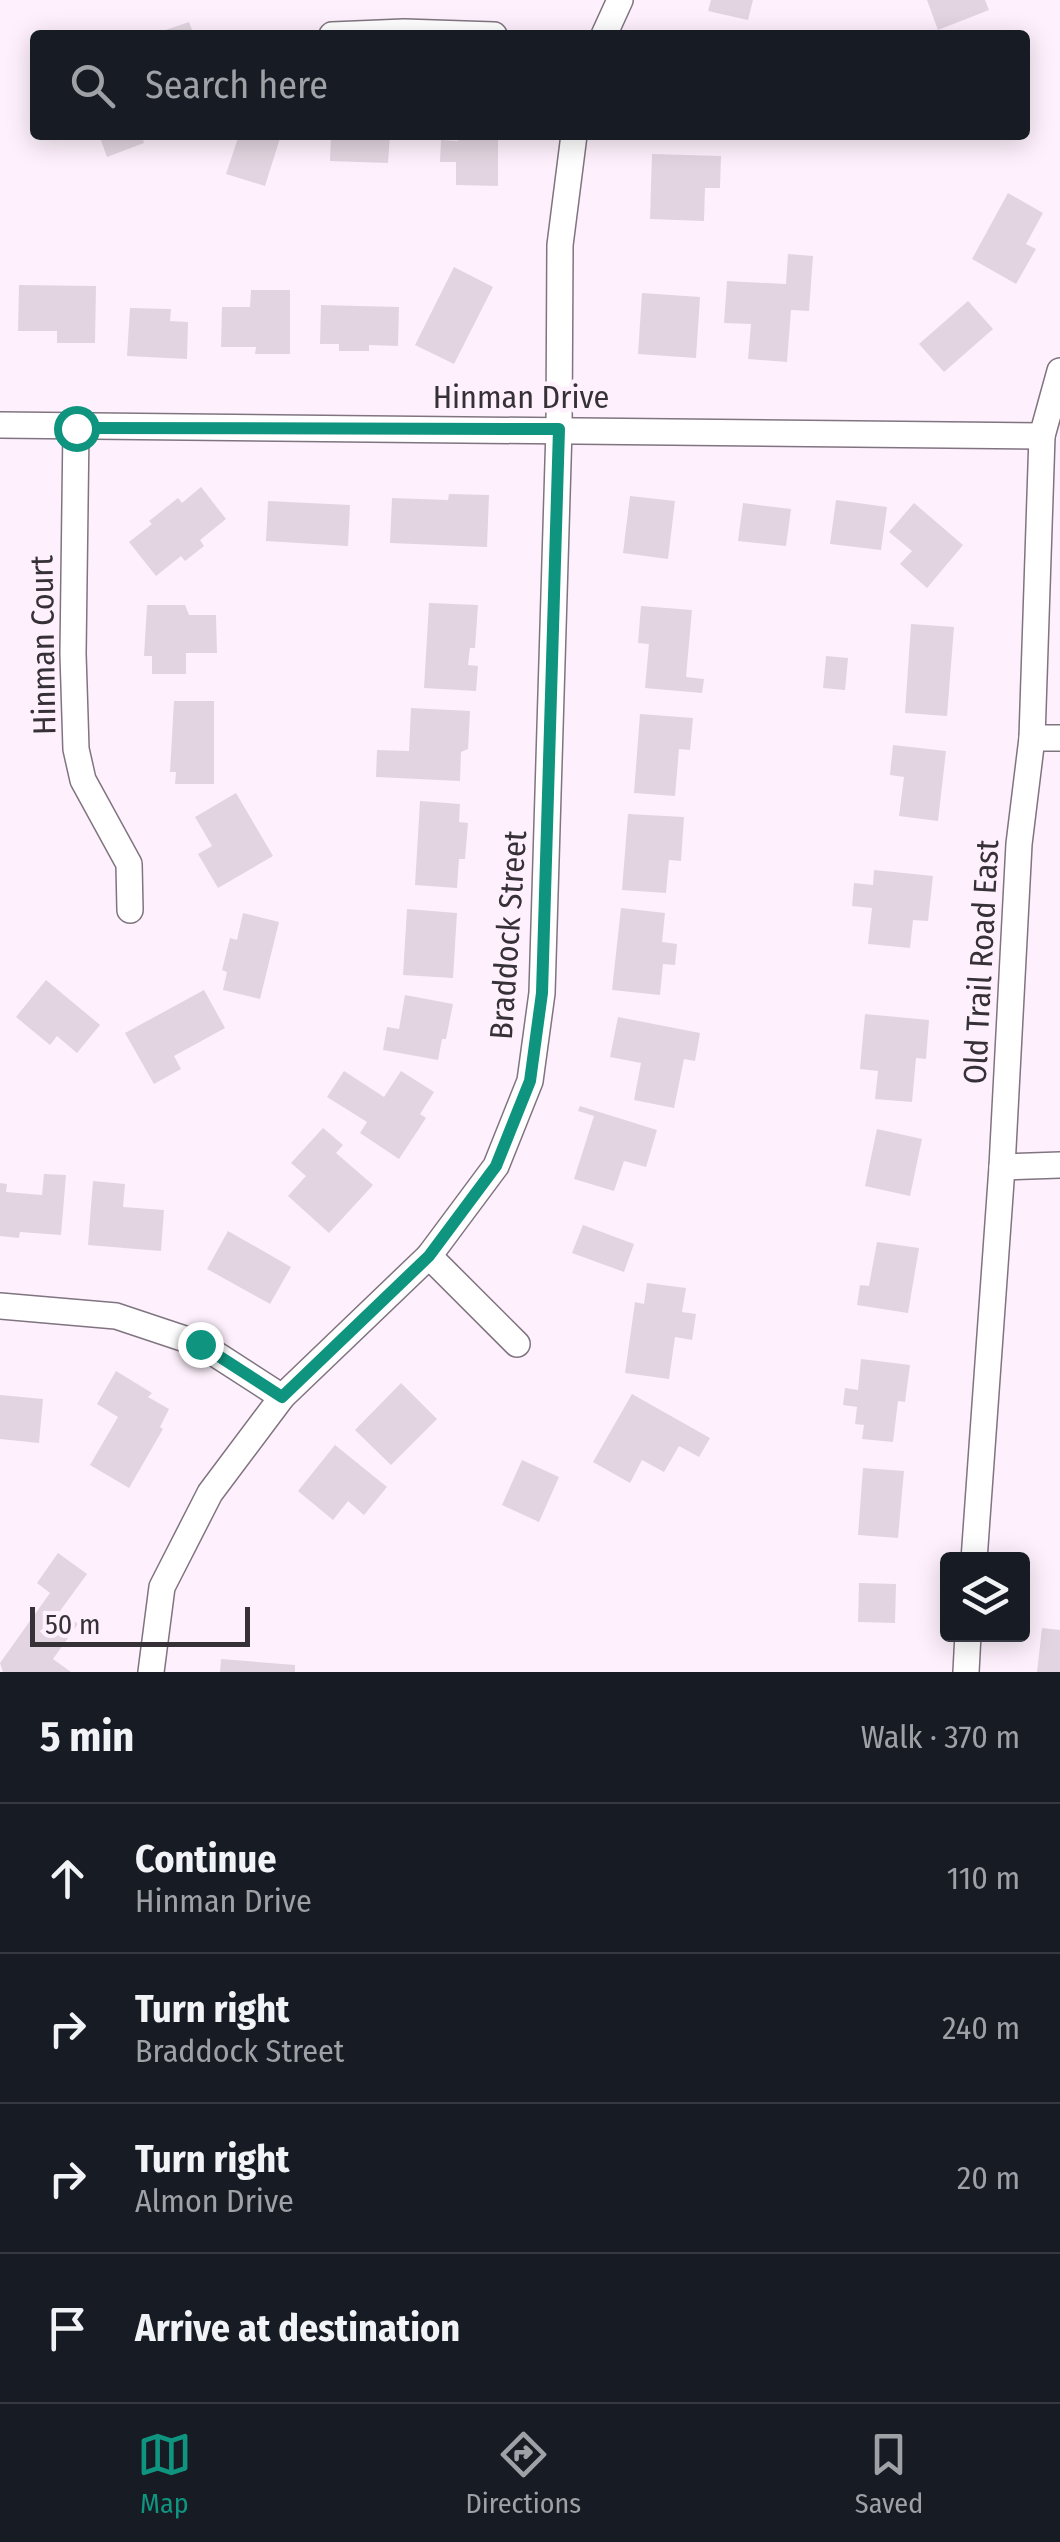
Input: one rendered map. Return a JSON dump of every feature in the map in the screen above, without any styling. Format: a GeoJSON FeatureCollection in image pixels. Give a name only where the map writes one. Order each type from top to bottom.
{"type":"FeatureCollection","features":[{"type":"Feature","properties":{"kind":"street"},"geometry":{"type":"LineString","coordinates":[[606,30],[620,0]]}},
{"type":"Feature","properties":{"kind":"street","name":"Braddock Street"},"geometry":{"type":"LineString","coordinates":[[151,1672],[162,1587],[210,1493],[282,1397],[429,1256],[496,1166],[530,1081],[542,993],[559,429],[560,245],[573,140]]}},
{"type":"Feature","properties":{"kind":"street","name":"Old Trail Road East"},"geometry":{"type":"LineString","coordinates":[[975,1552],[1002,1167],[1019,844],[1032,738],[1042,436],[1060,371]]}},
{"type":"Feature","properties":{"kind":"street","name":"Hinman Drive"},"geometry":{"type":"LineString","coordinates":[[0,426],[1042,436]]}},
{"type":"Feature","properties":{"kind":"street","name":"Hinman Court"},"geometry":{"type":"LineString","coordinates":[[76,428],[76,749],[84,780],[129,864],[130,910]]}},
{"type":"Feature","properties":{"kind":"street"},"geometry":{"type":"LineString","coordinates":[[1032,738],[1060,738]]}},
{"type":"Feature","properties":{"kind":"street"},"geometry":{"type":"LineString","coordinates":[[1002,1167],[1060,1166]]}},
{"type":"Feature","properties":{"kind":"street"},"geometry":{"type":"LineString","coordinates":[[429,1256],[516,1344]]}},
{"type":"Feature","properties":{"kind":"street"},"geometry":{"type":"LineString","coordinates":[[0,1306],[116,1316],[200,1344],[282,1397]]}},
{"type":"Feature","properties":{"kind":"street"},"geometry":{"type":"LineString","coordinates":[[966,1672],[968,1642]]}},
{"type":"Feature","properties":{"kind":"building"},"geometry":{"type":"Polygon","coordinates":[[[711,0],[753,0],[748,20],[708,11],[711,0]]]}},
{"type":"Feature","properties":{"kind":"building"},"geometry":{"type":"Polygon","coordinates":[[[927,0],[985,0],[989,10],[938,30],[927,0]]]}},
{"type":"Feature","properties":{"kind":"building"},"geometry":{"type":"Polygon","coordinates":[[[189,22],[192,30],[166,30],[189,22]]]}},
{"type":"Feature","properties":{"kind":"building"},"geometry":{"type":"Polygon","coordinates":[[[101,140],[143,140],[144,143],[107,157],[101,140]]]}},
{"type":"Feature","properties":{"kind":"building"},"geometry":{"type":"Polygon","coordinates":[[[237,140],[279,140],[265,186],[226,174],[237,140]]]}},
{"type":"Feature","properties":{"kind":"building"},"geometry":{"type":"Polygon","coordinates":[[[331,140],[390,140],[388,163],[330,161],[331,140]]]}},
{"type":"Feature","properties":{"kind":"building"},"geometry":{"type":"Polygon","coordinates":[[[441,140],[498,140],[498,186],[456,185],[456,162],[440,162],[441,140]]]}},
{"type":"Feature","properties":{"kind":"building"},"geometry":{"type":"Polygon","coordinates":[[[652,154],[721,156],[720,188],[705,188],[704,221],[650,219],[652,154]]]}},
{"type":"Feature","properties":{"kind":"building"},"geometry":{"type":"Polygon","coordinates":[[[1008,193],[1043,213],[1026,244],[1036,249],[1016,284],[972,259],[1008,193]]]}},
{"type":"Feature","properties":{"kind":"building"},"geometry":{"type":"Polygon","coordinates":[[[788,254],[813,256],[809,311],[791,310],[787,362],[748,359],[751,324],[724,323],[727,281],[786,284],[788,254]]]}},
{"type":"Feature","properties":{"kind":"building"},"geometry":{"type":"Polygon","coordinates":[[[454,267],[493,287],[454,364],[415,345],[454,267]]]}},
{"type":"Feature","properties":{"kind":"building"},"geometry":{"type":"Polygon","coordinates":[[[19,285],[96,286],[95,343],[57,343],[57,331],[18,331],[19,285]]]}},
{"type":"Feature","properties":{"kind":"building"},"geometry":{"type":"Polygon","coordinates":[[[251,290],[290,290],[290,354],[255,354],[256,347],[221,347],[222,307],[250,307],[251,290]]]}},
{"type":"Feature","properties":{"kind":"building"},"geometry":{"type":"Polygon","coordinates":[[[642,293],[700,297],[696,358],[638,354],[642,293]]]}},
{"type":"Feature","properties":{"kind":"building"},"geometry":{"type":"Polygon","coordinates":[[[968,301],[993,329],[944,372],[919,344],[968,301]]]}},
{"type":"Feature","properties":{"kind":"building"},"geometry":{"type":"Polygon","coordinates":[[[321,305],[399,307],[398,346],[369,345],[369,351],[339,351],[339,344],[320,344],[321,305]]]}},
{"type":"Feature","properties":{"kind":"building"},"geometry":{"type":"Polygon","coordinates":[[[130,308],[171,309],[170,321],[188,322],[187,359],[127,356],[130,308]]]}},
{"type":"Feature","properties":{"kind":"building"},"geometry":{"type":"Polygon","coordinates":[[[201,487],[226,519],[200,540],[204,546],[185,561],[181,556],[156,576],[129,542],[178,498],[182,503],[201,487]]]}},
{"type":"Feature","properties":{"kind":"building"},"geometry":{"type":"Polygon","coordinates":[[[449,494],[489,495],[487,547],[390,543],[392,498],[448,500],[449,494]]]}},
{"type":"Feature","properties":{"kind":"building"},"geometry":{"type":"Polygon","coordinates":[[[630,496],[675,501],[668,559],[623,553],[630,496]]]}},
{"type":"Feature","properties":{"kind":"building"},"geometry":{"type":"Polygon","coordinates":[[[836,500],[887,507],[881,550],[830,544],[836,500]]]}},
{"type":"Feature","properties":{"kind":"building"},"geometry":{"type":"Polygon","coordinates":[[[268,501],[350,505],[348,546],[266,541],[268,501]]]}},
{"type":"Feature","properties":{"kind":"building"},"geometry":{"type":"Polygon","coordinates":[[[743,503],[791,509],[786,546],[738,541],[743,503]]]}},
{"type":"Feature","properties":{"kind":"building"},"geometry":{"type":"Polygon","coordinates":[[[914,503],[963,545],[927,588],[900,564],[912,551],[889,532],[914,503]]]}},
{"type":"Feature","properties":{"kind":"building"},"geometry":{"type":"Polygon","coordinates":[[[429,603],[478,605],[475,648],[470,648],[468,665],[478,666],[476,691],[424,688],[429,603]]]}},
{"type":"Feature","properties":{"kind":"building"},"geometry":{"type":"Polygon","coordinates":[[[147,605],[185,605],[189,615],[216,615],[217,653],[186,653],[186,674],[152,674],[152,656],[144,656],[147,605]]]}},
{"type":"Feature","properties":{"kind":"building"},"geometry":{"type":"Polygon","coordinates":[[[641,606],[692,610],[686,677],[704,679],[702,693],[645,688],[649,644],[638,643],[641,606]]]}},
{"type":"Feature","properties":{"kind":"building"},"geometry":{"type":"Polygon","coordinates":[[[911,624],[954,627],[947,716],[905,713],[911,624]]]}},
{"type":"Feature","properties":{"kind":"building"},"geometry":{"type":"Polygon","coordinates":[[[826,656],[848,658],[845,690],[823,688],[826,656]]]}},
{"type":"Feature","properties":{"kind":"building"},"geometry":{"type":"Polygon","coordinates":[[[174,701],[214,701],[214,784],[175,784],[176,772],[170,772],[174,701]]]}},
{"type":"Feature","properties":{"kind":"building"},"geometry":{"type":"Polygon","coordinates":[[[411,708],[470,711],[468,749],[461,752],[460,781],[376,777],[377,750],[409,751],[411,708]]]}},
{"type":"Feature","properties":{"kind":"building"},"geometry":{"type":"Polygon","coordinates":[[[640,714],[693,718],[690,750],[679,749],[675,796],[634,793],[640,714]]]}},
{"type":"Feature","properties":{"kind":"building"},"geometry":{"type":"Polygon","coordinates":[[[893,745],[946,751],[938,821],[899,816],[904,777],[890,775],[893,745]]]}},
{"type":"Feature","properties":{"kind":"building"},"geometry":{"type":"Polygon","coordinates":[[[236,793],[273,856],[218,888],[198,854],[212,846],[195,817],[236,793]]]}},
{"type":"Feature","properties":{"kind":"building"},"geometry":{"type":"Polygon","coordinates":[[[420,801],[460,804],[459,822],[468,823],[465,859],[459,859],[457,888],[415,885],[420,801]]]}},
{"type":"Feature","properties":{"kind":"building"},"geometry":{"type":"Polygon","coordinates":[[[628,814],[684,817],[681,861],[669,860],[666,893],[622,890],[628,814]]]}},
{"type":"Feature","properties":{"kind":"building"},"geometry":{"type":"Polygon","coordinates":[[[874,870],[933,876],[928,921],[913,920],[910,948],[868,944],[872,908],[852,906],[854,883],[873,885],[874,870]]]}},
{"type":"Feature","properties":{"kind":"building"},"geometry":{"type":"Polygon","coordinates":[[[621,908],[665,913],[662,942],[677,944],[675,965],[663,964],[660,995],[612,990],[621,908]]]}},
{"type":"Feature","properties":{"kind":"building"},"geometry":{"type":"Polygon","coordinates":[[[407,909],[457,913],[453,978],[403,975],[407,909]]]}},
{"type":"Feature","properties":{"kind":"building"},"geometry":{"type":"Polygon","coordinates":[[[243,913],[279,922],[260,999],[223,990],[227,972],[222,970],[230,938],[237,940],[243,913]]]}},
{"type":"Feature","properties":{"kind":"building"},"geometry":{"type":"Polygon","coordinates":[[[46,980],[100,1025],[77,1053],[57,1036],[50,1045],[16,1017],[46,980]]]}},
{"type":"Feature","properties":{"kind":"building"},"geometry":{"type":"Polygon","coordinates":[[[204,990],[225,1028],[174,1056],[181,1069],[154,1084],[125,1033],[204,990]]]}},
{"type":"Feature","properties":{"kind":"building"},"geometry":{"type":"Polygon","coordinates":[[[405,995],[453,1004],[438,1060],[383,1050],[387,1027],[399,1029],[405,995]]]}},
{"type":"Feature","properties":{"kind":"building"},"geometry":{"type":"Polygon","coordinates":[[[865,1014],[929,1020],[926,1059],[916,1058],[912,1102],[875,1099],[878,1071],[860,1069],[865,1014]]]}},
{"type":"Feature","properties":{"kind":"building"},"geometry":{"type":"Polygon","coordinates":[[[618,1017],[700,1033],[695,1061],[684,1059],[674,1108],[634,1100],[641,1063],[610,1057],[618,1017]]]}},
{"type":"Feature","properties":{"kind":"building"},"geometry":{"type":"Polygon","coordinates":[[[344,1071],[384,1097],[401,1071],[434,1092],[420,1114],[426,1118],[399,1159],[360,1133],[367,1122],[327,1097],[344,1071]]]}},
{"type":"Feature","properties":{"kind":"building"},"geometry":{"type":"Polygon","coordinates":[[[580,1106],[657,1130],[646,1167],[624,1161],[614,1191],[574,1179],[594,1116],[578,1111],[580,1106]]]}},
{"type":"Feature","properties":{"kind":"building"},"geometry":{"type":"Polygon","coordinates":[[[323,1128],[343,1145],[336,1153],[373,1185],[329,1233],[288,1196],[306,1176],[291,1163],[323,1128]]]}},
{"type":"Feature","properties":{"kind":"building"},"geometry":{"type":"Polygon","coordinates":[[[877,1129],[922,1139],[910,1196],[865,1186],[877,1129]]]}},
{"type":"Feature","properties":{"kind":"building"},"geometry":{"type":"Polygon","coordinates":[[[44,1174],[66,1175],[61,1235],[20,1232],[19,1238],[0,1236],[0,1183],[7,1184],[6,1192],[42,1195],[44,1174]]]}},
{"type":"Feature","properties":{"kind":"building"},"geometry":{"type":"Polygon","coordinates":[[[93,1181],[125,1184],[123,1207],[164,1210],[161,1251],[88,1245],[93,1181]]]}},
{"type":"Feature","properties":{"kind":"building"},"geometry":{"type":"Polygon","coordinates":[[[583,1225],[634,1244],[624,1272],[572,1253],[583,1225]]]}},
{"type":"Feature","properties":{"kind":"building"},"geometry":{"type":"Polygon","coordinates":[[[228,1231],[291,1267],[270,1304],[207,1269],[228,1231]]]}},
{"type":"Feature","properties":{"kind":"building"},"geometry":{"type":"Polygon","coordinates":[[[877,1242],[919,1248],[908,1313],[857,1305],[860,1285],[869,1286],[877,1242]]]}},
{"type":"Feature","properties":{"kind":"building"},"geometry":{"type":"Polygon","coordinates":[[[647,1283],[686,1288],[682,1312],[696,1314],[692,1340],[675,1337],[669,1379],[625,1373],[635,1302],[644,1304],[647,1283]]]}},
{"type":"Feature","properties":{"kind":"building"},"geometry":{"type":"Polygon","coordinates":[[[861,1359],[910,1365],[905,1402],[898,1401],[893,1442],[862,1439],[864,1425],[855,1424],[857,1407],[843,1405],[845,1388],[858,1390],[861,1359]]]}},
{"type":"Feature","properties":{"kind":"building"},"geometry":{"type":"Polygon","coordinates":[[[116,1371],[152,1393],[148,1397],[169,1409],[160,1427],[163,1429],[129,1488],[90,1465],[118,1417],[97,1404],[116,1371]]]}},
{"type":"Feature","properties":{"kind":"building"},"geometry":{"type":"Polygon","coordinates":[[[401,1383],[437,1419],[391,1465],[355,1430],[401,1383]]]}},
{"type":"Feature","properties":{"kind":"building"},"geometry":{"type":"Polygon","coordinates":[[[632,1394],[710,1438],[699,1457],[679,1446],[664,1472],[642,1460],[630,1483],[593,1462],[632,1394]]]}},
{"type":"Feature","properties":{"kind":"building"},"geometry":{"type":"Polygon","coordinates":[[[0,1395],[43,1399],[39,1443],[0,1439],[0,1395]]]}},
{"type":"Feature","properties":{"kind":"building"},"geometry":{"type":"Polygon","coordinates":[[[335,1445],[387,1487],[364,1515],[348,1501],[333,1520],[298,1491],[335,1445]]]}},
{"type":"Feature","properties":{"kind":"building"},"geometry":{"type":"Polygon","coordinates":[[[522,1460],[559,1477],[539,1522],[502,1505],[522,1460]]]}},
{"type":"Feature","properties":{"kind":"building"},"geometry":{"type":"Polygon","coordinates":[[[863,1468],[904,1471],[898,1538],[858,1535],[863,1468]]]}},
{"type":"Feature","properties":{"kind":"building"},"geometry":{"type":"Polygon","coordinates":[[[58,1553],[87,1574],[60,1611],[78,1624],[53,1659],[71,1672],[3,1672],[0,1663],[50,1593],[37,1583],[58,1553]]]}},
{"type":"Feature","properties":{"kind":"building"},"geometry":{"type":"Polygon","coordinates":[[[859,1583],[896,1584],[895,1623],[858,1622],[859,1583]]]}},
{"type":"Feature","properties":{"kind":"building"},"geometry":{"type":"Polygon","coordinates":[[[1042,1628],[1060,1630],[1060,1672],[1037,1672],[1042,1628]]]}},
{"type":"Feature","properties":{"kind":"building"},"geometry":{"type":"Polygon","coordinates":[[[221,1659],[295,1665],[295,1672],[220,1672],[221,1659]]]}},
{"type":"Feature","properties":{"kind":"route"},"geometry":{"type":"LineString","coordinates":[[76,428],[559,429],[542,993],[530,1081],[496,1166],[429,1256],[282,1397],[200,1344]]}}]}
